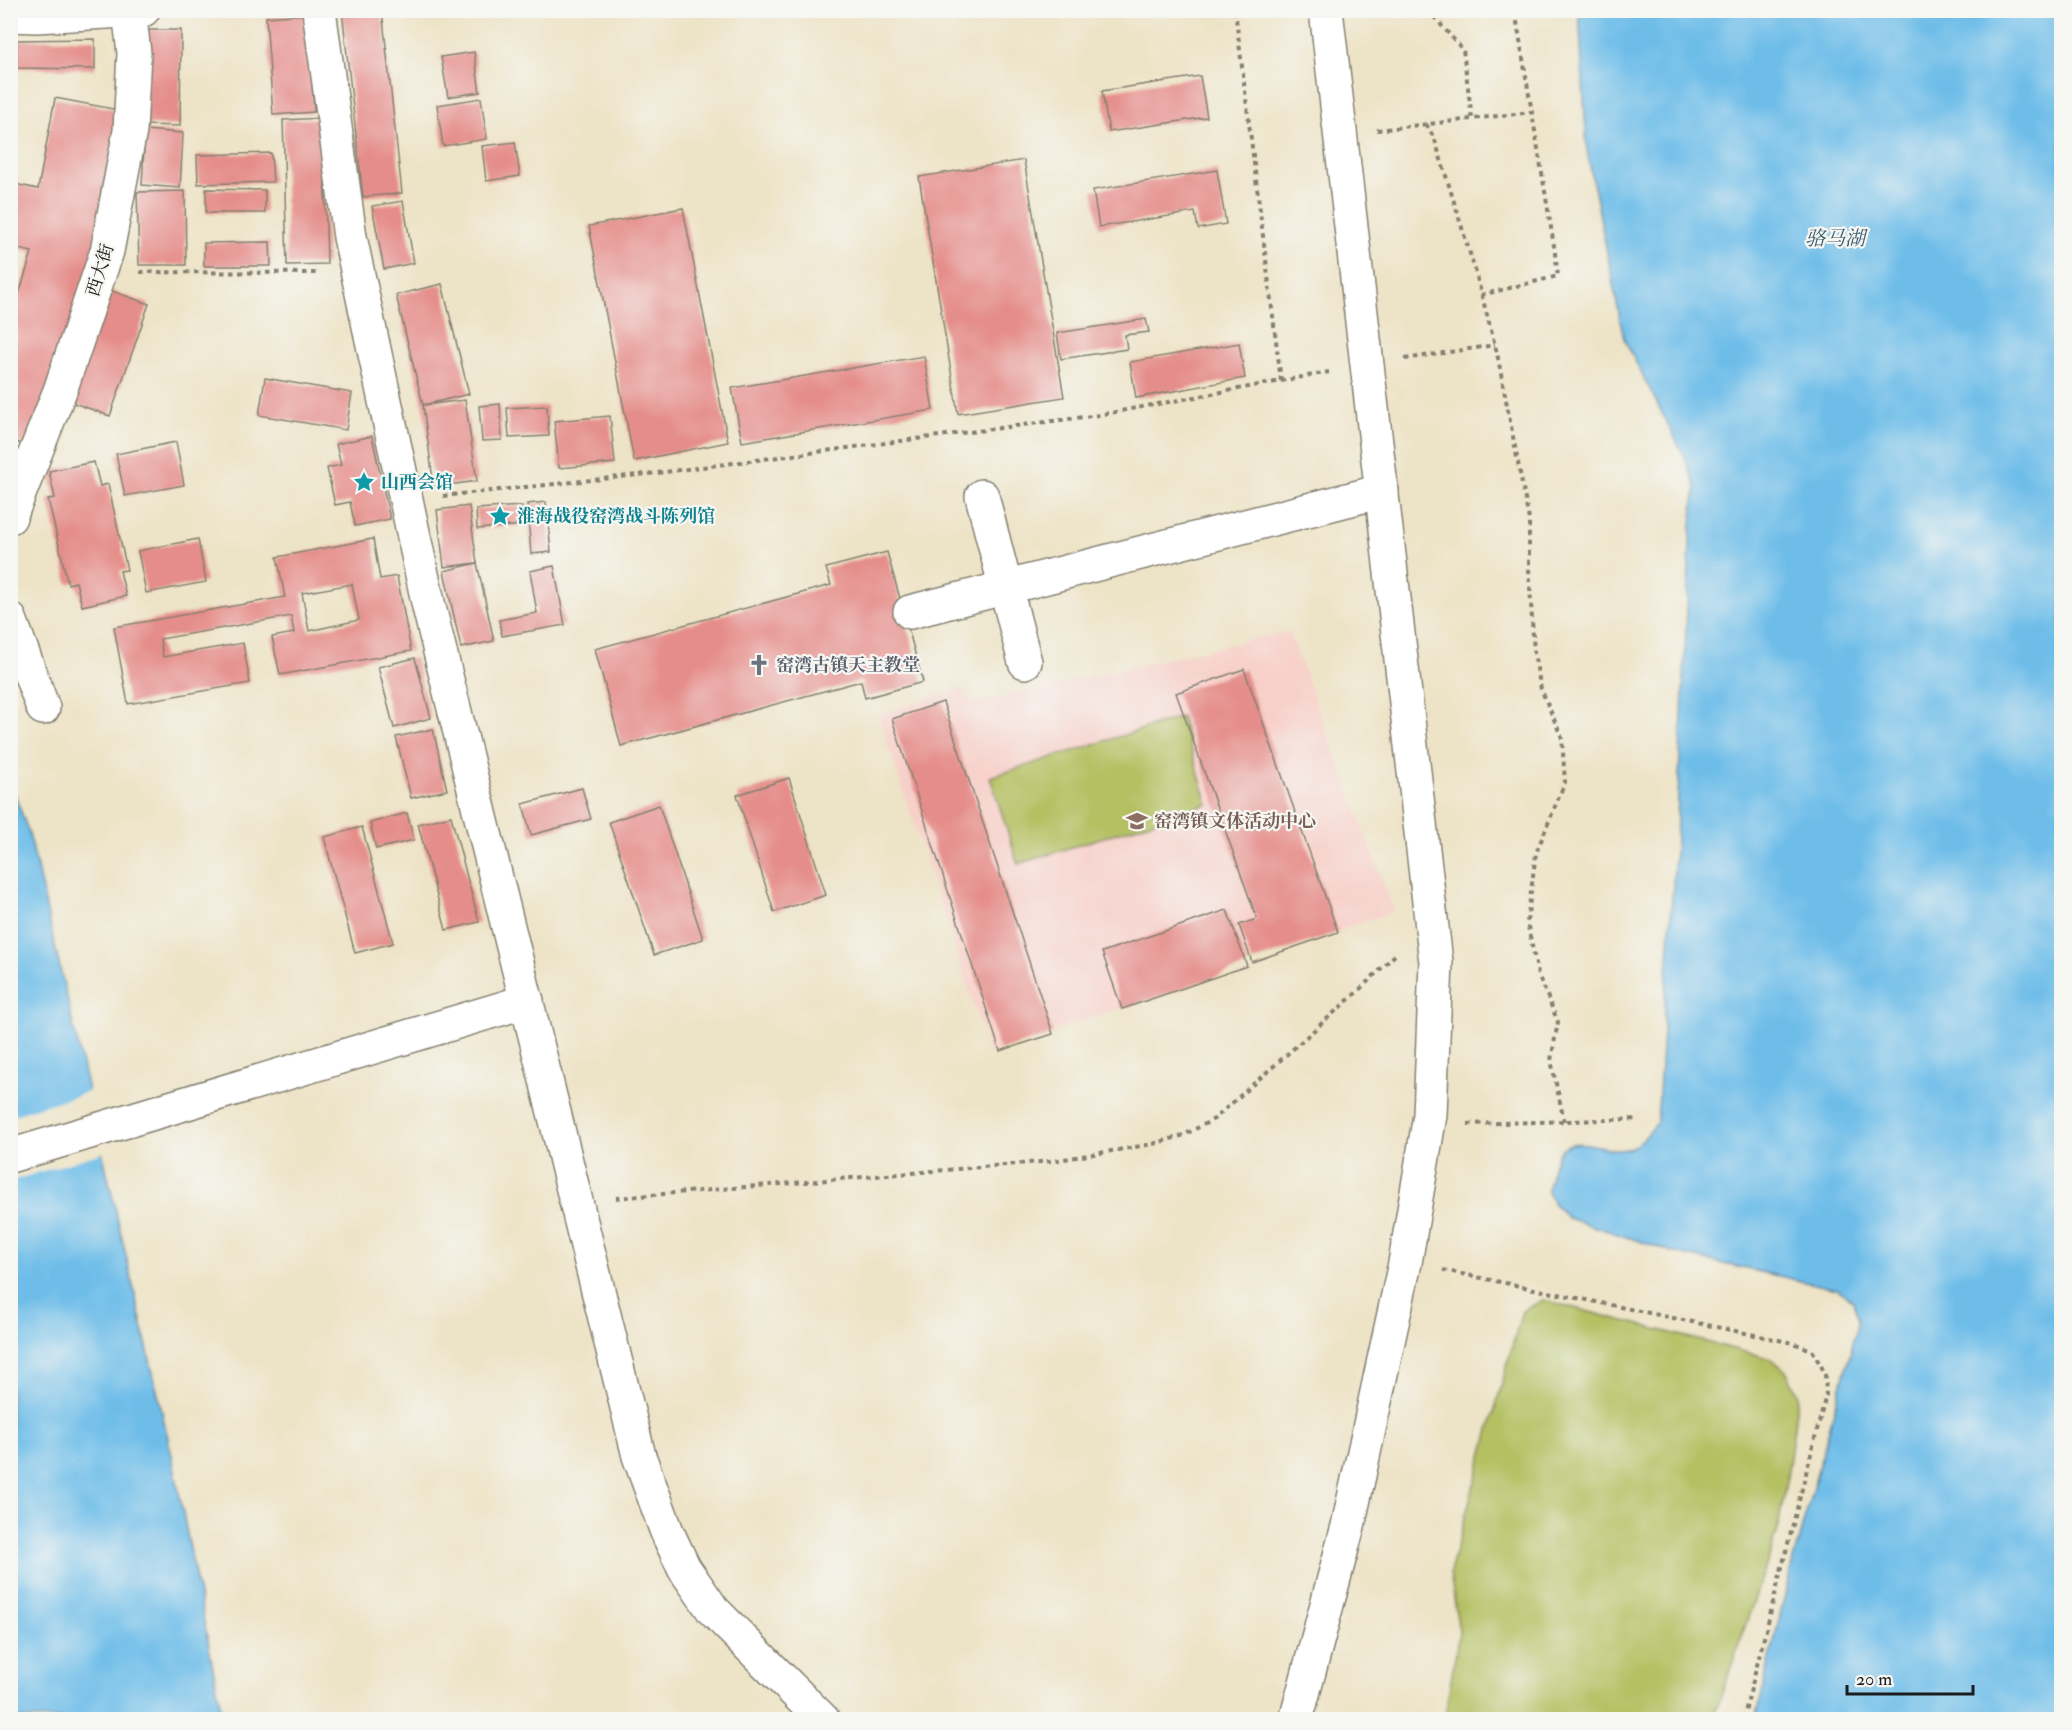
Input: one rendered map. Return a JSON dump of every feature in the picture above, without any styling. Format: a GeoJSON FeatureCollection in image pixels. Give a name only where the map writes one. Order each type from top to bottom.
{"type":"FeatureCollection","features":[{"type":"Feature","properties":{"kind":"street"},"geometry":{"type":"LineString","coordinates":[[319,10],[350,237],[429,608],[639,1456],[684,1568],[713,1610],[822,1719]]}},
{"type":"Feature","properties":{"kind":"street"},"geometry":{"type":"LineString","coordinates":[[1296,1719],[1348,1526],[1405,1263],[1428,1125],[1436,962],[1326,10]]}},
{"type":"Feature","properties":{"kind":"street"},"geometry":{"type":"LineString","coordinates":[[10,15],[134,11]]}},
{"type":"Feature","properties":{"kind":"street","name":"西大街"},"geometry":{"type":"LineString","coordinates":[[10,517],[61,388],[107,251],[130,131],[134,11]]}},
{"type":"Feature","properties":{"kind":"street"},"geometry":{"type":"LineString","coordinates":[[910,612],[1382,491]]}},
{"type":"Feature","properties":{"kind":"street"},"geometry":{"type":"LineString","coordinates":[[982,496],[1025,662]]}},
{"type":"Feature","properties":{"kind":"street"},"geometry":{"type":"LineString","coordinates":[[10,619],[43,708]]}},
{"type":"Feature","properties":{"kind":"street"},"geometry":{"type":"LineString","coordinates":[[10,1156],[527,1001]]}},
{"type":"Feature","properties":{"kind":"path"},"geometry":{"type":"LineString","coordinates":[[1235,10],[1281,381]]}},
{"type":"Feature","properties":{"kind":"path"},"geometry":{"type":"LineString","coordinates":[[1428,10],[1463,50],[1472,118]]}},
{"type":"Feature","properties":{"kind":"path"},"geometry":{"type":"LineString","coordinates":[[1481,295],[1558,276],[1515,10]]}},
{"type":"Feature","properties":{"kind":"path"},"geometry":{"type":"LineString","coordinates":[[1341,134],[1532,111]]}},
{"type":"Feature","properties":{"kind":"path"},"geometry":{"type":"LineString","coordinates":[[1426,124],[1435,140],[1495,345],[1529,520],[1529,569],[1534,653],[1541,689],[1562,738],[1565,782],[1536,853],[1527,922],[1538,974],[1558,1022],[1551,1060],[1564,1121]]}},
{"type":"Feature","properties":{"kind":"path"},"geometry":{"type":"LineString","coordinates":[[103,262],[134,272],[358,274]]}},
{"type":"Feature","properties":{"kind":"path"},"geometry":{"type":"LineString","coordinates":[[406,500],[657,473],[1099,415],[1367,365],[1495,345]]}},
{"type":"Feature","properties":{"kind":"path"},"geometry":{"type":"LineString","coordinates":[[576,1202],[1052,1161],[1153,1144],[1184,1135],[1214,1119],[1356,993],[1431,919]]}},
{"type":"Feature","properties":{"kind":"path"},"geometry":{"type":"LineString","coordinates":[[1428,1125],[1639,1119]]}},
{"type":"Feature","properties":{"kind":"path"},"geometry":{"type":"LineString","coordinates":[[1405,1263],[1793,1343],[1812,1350],[1825,1373],[1826,1395],[1743,1719]]}},
{"type":"Feature","properties":{"kind":"shaded area","name":"窑湾镇文体活动中心"},"geometry":{"type":"Polygon","coordinates":[[[1289,631],[1394,911],[990,1054],[878,715],[964,688],[972,704],[1289,631]]]}},
{"type":"Feature","properties":{"kind":"green space"},"geometry":{"type":"Polygon","coordinates":[[[1181,717],[1208,804],[1018,864],[990,777],[1181,717]]]}},
{"type":"Feature","properties":{"kind":"green space"},"geometry":{"type":"Polygon","coordinates":[[[1543,1300],[1772,1359],[1787,1372],[1798,1396],[1777,1534],[1713,1719],[1442,1719],[1446,1710],[1459,1632],[1450,1572],[1522,1311],[1543,1300]]]}},
{"type":"Feature","properties":{"kind":"water","name":"骆马湖"},"geometry":{"type":"Polygon","coordinates":[[[1579,11],[2061,11],[2061,1719],[1756,1719],[1792,1564],[1859,1321],[1853,1301],[1837,1289],[1679,1254],[1568,1218],[1554,1204],[1547,1190],[1556,1158],[1568,1145],[1576,1143],[1623,1150],[1642,1140],[1657,1123],[1676,839],[1691,525],[1696,487],[1683,454],[1624,339],[1587,151],[1579,11]]]}},
{"type":"Feature","properties":{"kind":"water"},"geometry":{"type":"Polygon","coordinates":[[[10,782],[29,833],[172,1456],[223,1719],[11,1719],[10,782]]]}},
{"type":"Feature","properties":{"kind":"pier"},"geometry":{"type":"Polygon","coordinates":[[[91,1091],[105,1152],[11,1181],[11,1116],[91,1091]]]}},
{"type":"Feature","properties":{"kind":"building"},"geometry":{"type":"Polygon","coordinates":[[[342,10],[382,10],[402,193],[363,197],[342,10]]]}},
{"type":"Feature","properties":{"kind":"building"},"geometry":{"type":"Polygon","coordinates":[[[307,14],[314,112],[273,115],[266,17],[307,14]]]}},
{"type":"Feature","properties":{"kind":"building"},"geometry":{"type":"Polygon","coordinates":[[[147,30],[181,30],[180,126],[145,125],[147,30]]]}},
{"type":"Feature","properties":{"kind":"building"},"geometry":{"type":"Polygon","coordinates":[[[95,39],[95,69],[17,68],[17,40],[95,39]]]}},
{"type":"Feature","properties":{"kind":"building"},"geometry":{"type":"Polygon","coordinates":[[[474,52],[480,92],[448,97],[441,57],[474,52]]]}},
{"type":"Feature","properties":{"kind":"building"},"geometry":{"type":"Polygon","coordinates":[[[1200,76],[1207,117],[1109,132],[1102,91],[1200,76]]]}},
{"type":"Feature","properties":{"kind":"building"},"geometry":{"type":"Polygon","coordinates":[[[55,98],[119,110],[83,305],[31,447],[10,440],[10,323],[32,252],[10,247],[10,183],[38,189],[55,98]]]}},
{"type":"Feature","properties":{"kind":"building"},"geometry":{"type":"Polygon","coordinates":[[[481,98],[487,139],[443,146],[437,105],[481,98]]]}},
{"type":"Feature","properties":{"kind":"building"},"geometry":{"type":"Polygon","coordinates":[[[323,118],[327,264],[287,265],[283,120],[323,118]]]}},
{"type":"Feature","properties":{"kind":"building"},"geometry":{"type":"Polygon","coordinates":[[[145,130],[183,133],[180,188],[142,185],[145,130]]]}},
{"type":"Feature","properties":{"kind":"building"},"geometry":{"type":"Polygon","coordinates":[[[515,142],[520,176],[486,181],[482,146],[515,142]]]}},
{"type":"Feature","properties":{"kind":"building"},"geometry":{"type":"Polygon","coordinates":[[[271,153],[273,182],[198,184],[197,155],[271,153]]]}},
{"type":"Feature","properties":{"kind":"building"},"geometry":{"type":"Polygon","coordinates":[[[1024,160],[1064,397],[958,414],[919,177],[1024,160]]]}},
{"type":"Feature","properties":{"kind":"building"},"geometry":{"type":"Polygon","coordinates":[[[1217,170],[1226,224],[1198,229],[1195,212],[1099,227],[1093,190],[1217,170]]]}},
{"type":"Feature","properties":{"kind":"building"},"geometry":{"type":"Polygon","coordinates":[[[206,189],[265,190],[265,213],[206,213],[206,189]]]}},
{"type":"Feature","properties":{"kind":"building"},"geometry":{"type":"Polygon","coordinates":[[[185,191],[186,265],[139,265],[137,192],[185,191]]]}},
{"type":"Feature","properties":{"kind":"building"},"geometry":{"type":"Polygon","coordinates":[[[403,201],[414,263],[384,269],[372,206],[403,201]]]}},
{"type":"Feature","properties":{"kind":"building"},"geometry":{"type":"Polygon","coordinates":[[[683,208],[728,442],[634,461],[589,226],[683,208]]]}},
{"type":"Feature","properties":{"kind":"building"},"geometry":{"type":"Polygon","coordinates":[[[270,242],[271,266],[204,266],[204,243],[270,242]]]}},
{"type":"Feature","properties":{"kind":"building"},"geometry":{"type":"Polygon","coordinates":[[[442,284],[469,394],[423,405],[396,295],[442,284]]]}},
{"type":"Feature","properties":{"kind":"building"},"geometry":{"type":"Polygon","coordinates":[[[109,290],[149,304],[110,416],[71,402],[109,290]]]}},
{"type":"Feature","properties":{"kind":"building"},"geometry":{"type":"Polygon","coordinates":[[[1146,319],[1149,332],[1125,335],[1127,349],[1061,359],[1057,333],[1146,319]]]}},
{"type":"Feature","properties":{"kind":"building"},"geometry":{"type":"Polygon","coordinates":[[[1239,343],[1245,378],[1136,398],[1130,362],[1239,343]]]}},
{"type":"Feature","properties":{"kind":"building"},"geometry":{"type":"Polygon","coordinates":[[[924,356],[933,410],[742,442],[732,388],[924,356]]]}},
{"type":"Feature","properties":{"kind":"building"},"geometry":{"type":"Polygon","coordinates":[[[265,378],[352,393],[346,430],[259,415],[265,378]]]}},
{"type":"Feature","properties":{"kind":"building"},"geometry":{"type":"Polygon","coordinates":[[[465,400],[477,481],[434,487],[423,405],[465,400]]]}},
{"type":"Feature","properties":{"kind":"building"},"geometry":{"type":"Polygon","coordinates":[[[500,404],[502,440],[482,441],[479,406],[500,404]]]}},
{"type":"Feature","properties":{"kind":"building"},"geometry":{"type":"Polygon","coordinates":[[[547,406],[549,436],[509,438],[507,408],[547,406]]]}},
{"type":"Feature","properties":{"kind":"building"},"geometry":{"type":"Polygon","coordinates":[[[610,416],[615,463],[559,468],[554,421],[610,416]]]}},
{"type":"Feature","properties":{"kind":"building"},"geometry":{"type":"Polygon","coordinates":[[[372,436],[390,519],[355,526],[350,502],[335,505],[327,468],[341,465],[336,444],[372,436]]]}},
{"type":"Feature","properties":{"kind":"building"},"geometry":{"type":"Polygon","coordinates":[[[176,442],[184,485],[125,496],[116,454],[176,442]]]}},
{"type":"Feature","properties":{"kind":"building"},"geometry":{"type":"Polygon","coordinates":[[[94,462],[100,486],[108,484],[127,570],[120,571],[126,596],[82,606],[76,582],[68,584],[48,499],[55,498],[49,471],[94,462]]]}},
{"type":"Feature","properties":{"kind":"building"},"geometry":{"type":"Polygon","coordinates":[[[546,502],[551,552],[531,554],[527,504],[546,502]]]}},
{"type":"Feature","properties":{"kind":"building"},"geometry":{"type":"Polygon","coordinates":[[[469,506],[477,563],[444,567],[437,510],[469,506]]]}},
{"type":"Feature","properties":{"kind":"building"},"geometry":{"type":"Polygon","coordinates":[[[522,506],[523,525],[477,529],[476,509],[522,506]]]}},
{"type":"Feature","properties":{"kind":"building"},"geometry":{"type":"Polygon","coordinates":[[[198,539],[206,582],[146,593],[138,551],[198,539]]]}},
{"type":"Feature","properties":{"kind":"building"},"geometry":{"type":"Polygon","coordinates":[[[373,539],[380,579],[397,576],[411,651],[280,675],[272,637],[294,633],[291,616],[160,639],[163,657],[243,643],[250,683],[128,704],[114,627],[285,597],[277,557],[373,539]],[[352,584],[302,593],[309,631],[359,620],[352,584]]]}},
{"type":"Feature","properties":{"kind":"building","name":"窑湾古镇天主教堂"},"geometry":{"type":"Polygon","coordinates":[[[887,552],[923,682],[865,698],[861,681],[621,746],[595,649],[831,585],[826,568],[887,552]]]}},
{"type":"Feature","properties":{"kind":"building"},"geometry":{"type":"Polygon","coordinates":[[[477,563],[494,641],[461,648],[444,571],[477,563]]]}},
{"type":"Feature","properties":{"kind":"building"},"geometry":{"type":"Polygon","coordinates":[[[554,566],[565,625],[502,636],[499,620],[537,613],[530,571],[554,566]]]}},
{"type":"Feature","properties":{"kind":"building"},"geometry":{"type":"Polygon","coordinates":[[[415,658],[431,718],[394,728],[378,667],[415,658]]]}},
{"type":"Feature","properties":{"kind":"building"},"geometry":{"type":"Polygon","coordinates":[[[1244,669],[1338,932],[1252,962],[1239,925],[1257,919],[1176,693],[1244,669]]]}},
{"type":"Feature","properties":{"kind":"building"},"geometry":{"type":"Polygon","coordinates":[[[943,702],[1053,1034],[1000,1051],[892,719],[943,702]]]}},
{"type":"Feature","properties":{"kind":"building"},"geometry":{"type":"Polygon","coordinates":[[[433,729],[447,790],[411,798],[396,737],[433,729]]]}},
{"type":"Feature","properties":{"kind":"building"},"geometry":{"type":"Polygon","coordinates":[[[789,778],[826,895],[774,912],[737,795],[789,778]]]}},
{"type":"Feature","properties":{"kind":"building"},"geometry":{"type":"Polygon","coordinates":[[[582,788],[591,819],[531,835],[523,804],[582,788]]]}},
{"type":"Feature","properties":{"kind":"building"},"geometry":{"type":"Polygon","coordinates":[[[659,805],[703,939],[654,955],[609,822],[659,805]]]}},
{"type":"Feature","properties":{"kind":"building"},"geometry":{"type":"Polygon","coordinates":[[[407,813],[414,840],[376,849],[370,823],[407,813]]]}},
{"type":"Feature","properties":{"kind":"building"},"geometry":{"type":"Polygon","coordinates":[[[451,816],[479,922],[446,930],[418,824],[451,816]]]}},
{"type":"Feature","properties":{"kind":"building"},"geometry":{"type":"Polygon","coordinates":[[[362,827],[393,943],[355,953],[324,837],[362,827]]]}},
{"type":"Feature","properties":{"kind":"building"},"geometry":{"type":"Polygon","coordinates":[[[1227,910],[1247,966],[1122,1009],[1102,952],[1227,910]]]}},
{"type":"Feature","properties":{"kind":"place","name":"山西会馆"},"geometry":{"type":"Point","coordinates":[364,482]}},
{"type":"Feature","properties":{"kind":"place","name":"淮海战役窑湾战斗陈列馆"},"geometry":{"type":"Point","coordinates":[500,516]}},
{"type":"Feature","properties":{"kind":"place","name":"窑湾古镇天主教堂"},"geometry":{"type":"Point","coordinates":[759,665]}},
{"type":"Feature","properties":{"kind":"place","name":"窑湾镇文体活动中心"},"geometry":{"type":"Point","coordinates":[1137,821]}}]}
